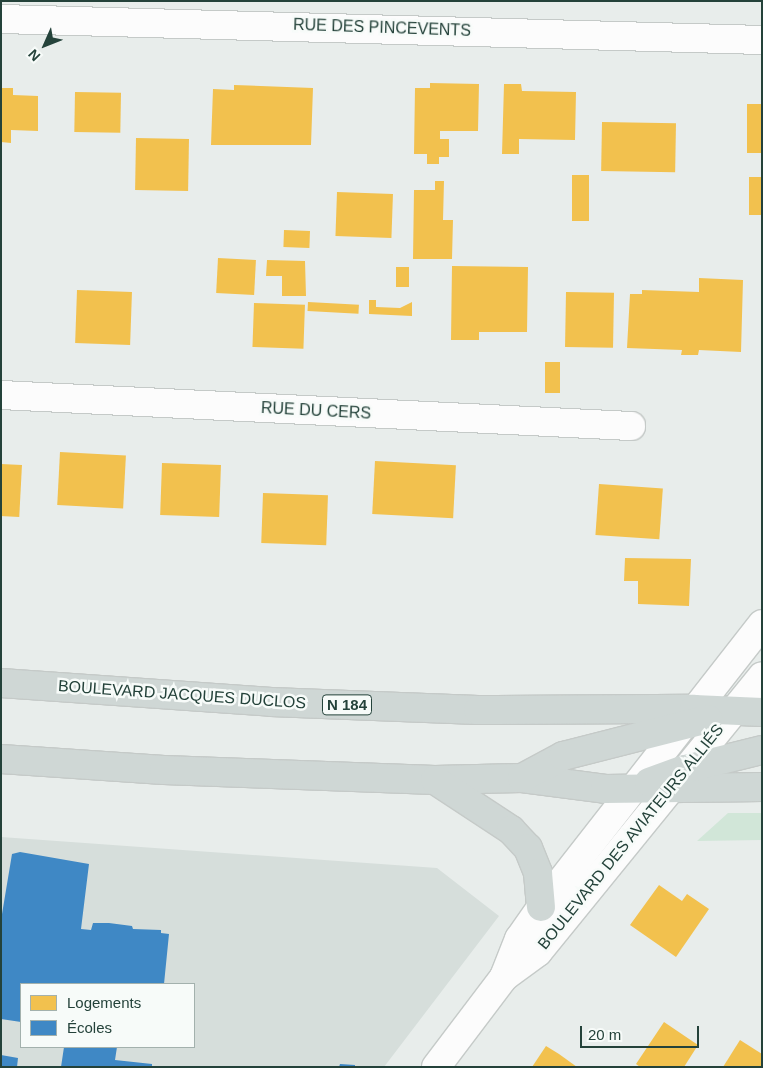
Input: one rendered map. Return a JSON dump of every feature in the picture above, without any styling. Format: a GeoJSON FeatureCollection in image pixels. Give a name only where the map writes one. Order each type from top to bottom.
{"type":"FeatureCollection","features":[{"type":"Feature","properties":{"kind":"main road","name":"BOULEVARD JACQUES DUCLOS"},"geometry":{"type":"LineString","coordinates":[[1,683],[272,702],[687,717]]}},
{"type":"Feature","properties":{"kind":"main road","name":"N 184"},"geometry":{"type":"LineString","coordinates":[[522,778],[563,756],[687,717],[733,712],[762,712]]}},
{"type":"Feature","properties":{"kind":"main road","name":"N 184"},"geometry":{"type":"LineString","coordinates":[[631,789],[685,769],[762,750]]}},
{"type":"Feature","properties":{"kind":"main road","name":"N 184"},"geometry":{"type":"LineString","coordinates":[[1,759],[164,770],[435,780],[522,778],[631,789],[667,790],[762,787]]}},
{"type":"Feature","properties":{"kind":"main road"},"geometry":{"type":"LineString","coordinates":[[435,780],[511,830],[528,848],[538,873],[541,907]]}},
{"type":"Feature","properties":{"kind":"street","name":"RUE DES PINCEVENTS"},"geometry":{"type":"LineString","coordinates":[[1,19],[188,12],[762,40]]}},
{"type":"Feature","properties":{"kind":"street","name":"RUE DU CERS"},"geometry":{"type":"LineString","coordinates":[[1,395],[631,426]]}},
{"type":"Feature","properties":{"kind":"street","name":"BOULEVARD DES AVIATEURS ALLIÉS"},"geometry":{"type":"LineString","coordinates":[[504,978],[519,939],[541,907],[687,717],[762,624]]}},
{"type":"Feature","properties":{"kind":"street","name":"BOULEVARD DES AVIATEURS ALLIÉS"},"geometry":{"type":"LineString","coordinates":[[436,1067],[504,978],[538,952],[667,790],[762,676]]}},
{"type":"Feature","properties":{"kind":"shaded area"},"geometry":{"type":"Polygon","coordinates":[[[1,837],[437,868],[499,916],[384,1067],[1,1067],[1,837]]]}},
{"type":"Feature","properties":{"kind":"green space"},"geometry":{"type":"Polygon","coordinates":[[[728,813],[762,813],[762,840],[697,841],[728,813]]]}},
{"type":"Feature","properties":{"kind":"building: Logements"},"geometry":{"type":"Polygon","coordinates":[[[430,83],[479,84],[478,131],[440,131],[440,139],[449,139],[449,157],[439,157],[439,164],[427,164],[427,154],[414,154],[415,88],[430,88],[430,83]]]}},
{"type":"Feature","properties":{"kind":"building: Logements"},"geometry":{"type":"Polygon","coordinates":[[[504,84],[521,84],[522,91],[576,92],[575,140],[519,139],[519,154],[502,154],[504,84]]]}},
{"type":"Feature","properties":{"kind":"building: Logements"},"geometry":{"type":"Polygon","coordinates":[[[234,85],[313,88],[311,145],[211,145],[213,89],[234,90],[234,85]]]}},
{"type":"Feature","properties":{"kind":"building: Logements"},"geometry":{"type":"Polygon","coordinates":[[[1,88],[13,88],[13,95],[38,96],[38,131],[11,130],[11,143],[1,142],[1,88]]]}},
{"type":"Feature","properties":{"kind":"building: Logements"},"geometry":{"type":"Polygon","coordinates":[[[75,92],[121,93],[120,133],[74,132],[75,92]]]}},
{"type":"Feature","properties":{"kind":"building: Logements"},"geometry":{"type":"Polygon","coordinates":[[[747,104],[762,104],[762,153],[747,153],[747,104]]]}},
{"type":"Feature","properties":{"kind":"building: Logements"},"geometry":{"type":"Polygon","coordinates":[[[602,122],[676,123],[675,172],[601,171],[602,122]]]}},
{"type":"Feature","properties":{"kind":"building: Logements"},"geometry":{"type":"Polygon","coordinates":[[[136,138],[189,139],[188,191],[135,190],[136,138]]]}},
{"type":"Feature","properties":{"kind":"building: Logements"},"geometry":{"type":"Polygon","coordinates":[[[572,175],[589,175],[589,221],[572,221],[572,175]]]}},
{"type":"Feature","properties":{"kind":"building: Logements"},"geometry":{"type":"Polygon","coordinates":[[[749,177],[762,177],[762,215],[749,215],[749,177]]]}},
{"type":"Feature","properties":{"kind":"building: Logements"},"geometry":{"type":"Polygon","coordinates":[[[435,181],[444,181],[443,220],[453,220],[452,259],[413,259],[414,190],[435,190],[435,181]]]}},
{"type":"Feature","properties":{"kind":"building: Logements"},"geometry":{"type":"Polygon","coordinates":[[[337,192],[393,194],[391,238],[335,236],[337,192]]]}},
{"type":"Feature","properties":{"kind":"building: Logements"},"geometry":{"type":"Polygon","coordinates":[[[284,230],[310,231],[309,248],[283,247],[284,230]]]}},
{"type":"Feature","properties":{"kind":"building: Logements"},"geometry":{"type":"Polygon","coordinates":[[[218,258],[256,260],[254,295],[216,293],[218,258]]]}},
{"type":"Feature","properties":{"kind":"building: Logements"},"geometry":{"type":"Polygon","coordinates":[[[267,260],[305,261],[306,296],[282,296],[282,276],[266,276],[267,260]]]}},
{"type":"Feature","properties":{"kind":"building: Logements"},"geometry":{"type":"Polygon","coordinates":[[[452,266],[528,267],[527,332],[479,332],[479,340],[451,340],[452,266]]]}},
{"type":"Feature","properties":{"kind":"building: Logements"},"geometry":{"type":"Polygon","coordinates":[[[396,267],[409,267],[409,287],[396,287],[396,267]]]}},
{"type":"Feature","properties":{"kind":"building: Logements"},"geometry":{"type":"Polygon","coordinates":[[[699,278],[743,280],[741,352],[699,350],[698,355],[681,355],[682,350],[627,348],[630,294],[642,294],[642,290],[699,292],[699,278]]]}},
{"type":"Feature","properties":{"kind":"building: Logements"},"geometry":{"type":"Polygon","coordinates":[[[77,290],[132,292],[130,345],[75,343],[77,290]]]}},
{"type":"Feature","properties":{"kind":"building: Logements"},"geometry":{"type":"Polygon","coordinates":[[[566,292],[614,293],[613,348],[565,347],[566,292]]]}},
{"type":"Feature","properties":{"kind":"building: Logements"},"geometry":{"type":"Polygon","coordinates":[[[369,300],[376,300],[376,307],[400,308],[412,302],[412,316],[369,314],[369,300]]]}},
{"type":"Feature","properties":{"kind":"building: Logements"},"geometry":{"type":"Polygon","coordinates":[[[308,302],[359,305],[358,314],[308,311],[308,302]]]}},
{"type":"Feature","properties":{"kind":"building: Logements"},"geometry":{"type":"Polygon","coordinates":[[[254,303],[305,305],[303,349],[252,347],[254,303]]]}},
{"type":"Feature","properties":{"kind":"building: Logements"},"geometry":{"type":"Polygon","coordinates":[[[545,362],[560,362],[560,393],[545,393],[545,362]]]}},
{"type":"Feature","properties":{"kind":"building: Logements"},"geometry":{"type":"Polygon","coordinates":[[[60,452],[126,455],[123,508],[57,505],[60,452]]]}},
{"type":"Feature","properties":{"kind":"building: Logements"},"geometry":{"type":"Polygon","coordinates":[[[375,461],[456,465],[453,518],[372,514],[375,461]]]}},
{"type":"Feature","properties":{"kind":"building: Logements"},"geometry":{"type":"Polygon","coordinates":[[[162,463],[221,465],[219,517],[160,515],[162,463]]]}},
{"type":"Feature","properties":{"kind":"building: Logements"},"geometry":{"type":"Polygon","coordinates":[[[1,464],[22,465],[19,517],[1,516],[1,464]]]}},
{"type":"Feature","properties":{"kind":"building: Logements"},"geometry":{"type":"Polygon","coordinates":[[[599,484],[663,488],[659,539],[595,535],[599,484]]]}},
{"type":"Feature","properties":{"kind":"building: Logements"},"geometry":{"type":"Polygon","coordinates":[[[263,493],[328,495],[326,545],[261,543],[263,493]]]}},
{"type":"Feature","properties":{"kind":"building: Logements"},"geometry":{"type":"Polygon","coordinates":[[[625,558],[691,559],[689,606],[638,604],[638,581],[624,581],[625,558]]]}},
{"type":"Feature","properties":{"kind":"building: Logements"},"geometry":{"type":"Polygon","coordinates":[[[659,885],[682,901],[687,894],[709,909],[676,957],[630,925],[659,885]]]}},
{"type":"Feature","properties":{"kind":"building: Logements"},"geometry":{"type":"Polygon","coordinates":[[[664,1022],[698,1045],[684,1067],[640,1067],[636,1064],[664,1022]]]}},
{"type":"Feature","properties":{"kind":"building: Logements"},"geometry":{"type":"Polygon","coordinates":[[[740,1040],[762,1054],[762,1067],[723,1067],[740,1040]]]}},
{"type":"Feature","properties":{"kind":"building: Logements"},"geometry":{"type":"Polygon","coordinates":[[[546,1046],[559,1054],[577,1067],[532,1067],[546,1046]]]}},
{"type":"Feature","properties":{"kind":"building: Écoles"},"geometry":{"type":"Polygon","coordinates":[[[20,852],[89,864],[81,929],[91,930],[93,923],[109,923],[132,926],[133,929],[161,930],[161,933],[169,934],[164,983],[20,983],[20,1022],[1,1019],[1,920],[12,854],[20,852]]]}},
{"type":"Feature","properties":{"kind":"building: Écoles"},"geometry":{"type":"Polygon","coordinates":[[[64,1048],[117,1048],[115,1060],[152,1064],[152,1067],[61,1067],[64,1048]]]}},
{"type":"Feature","properties":{"kind":"building: Écoles"},"geometry":{"type":"Polygon","coordinates":[[[1,1055],[18,1058],[17,1067],[1,1067],[1,1055]]]}},
{"type":"Feature","properties":{"kind":"building: Écoles"},"geometry":{"type":"Polygon","coordinates":[[[340,1064],[355,1065],[355,1067],[339,1067],[340,1064]]]}}]}
